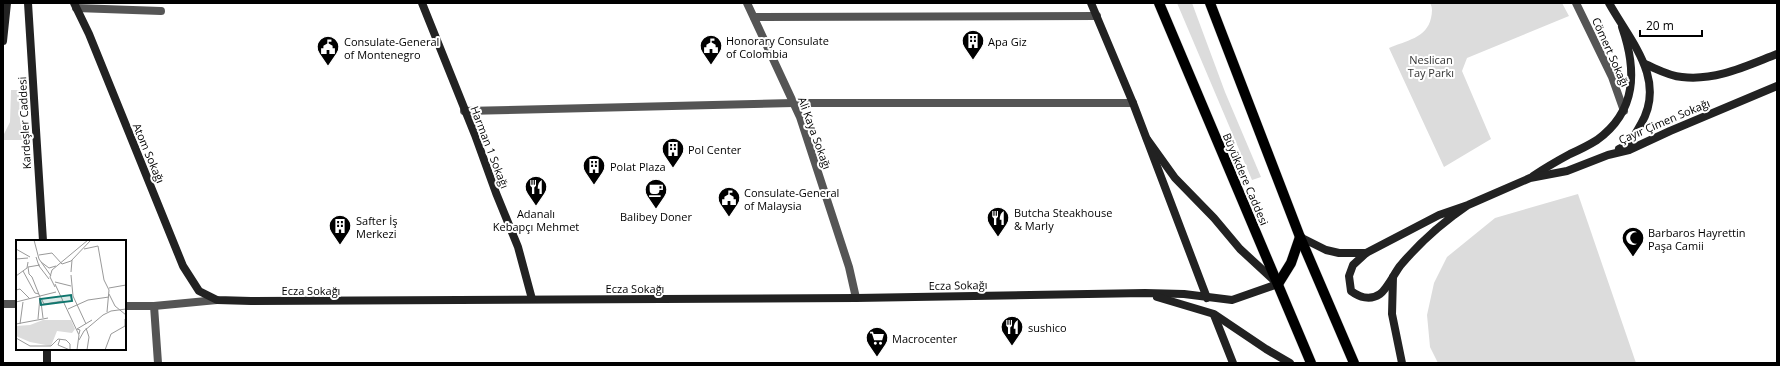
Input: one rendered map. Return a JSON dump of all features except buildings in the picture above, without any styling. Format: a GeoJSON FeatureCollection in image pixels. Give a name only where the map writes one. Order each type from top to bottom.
{"type":"FeatureCollection","features":[{"type":"Feature","properties":{"kind":"main road","name":"Büyükdere Caddesi"},"geometry":{"type":"LineString","coordinates":[[1159,3],[1311,363]]}},
{"type":"Feature","properties":{"kind":"main road"},"geometry":{"type":"LineString","coordinates":[[1210,3],[1300,237],[1354,363]]}},
{"type":"Feature","properties":{"kind":"main road"},"geometry":{"type":"LineString","coordinates":[[1278,284],[1291,262],[1300,237]]}},
{"type":"Feature","properties":{"kind":"street"},"geometry":{"type":"LineString","coordinates":[[3,41],[7,3]]}},
{"type":"Feature","properties":{"kind":"street","name":"Kardeşler Caddesi"},"geometry":{"type":"LineString","coordinates":[[28,3],[42,240]]}},
{"type":"Feature","properties":{"kind":"street","name":"Harman 1 Sokağı"},"geometry":{"type":"LineString","coordinates":[[422,3],[518,247],[532,300]]}},
{"type":"Feature","properties":{"kind":"street","name":"Ali Kaya Sokağı"},"geometry":{"type":"LineString","coordinates":[[747,3],[800,117],[849,267],[856,298]]}},
{"type":"Feature","properties":{"kind":"street"},"geometry":{"type":"LineString","coordinates":[[1091,3],[1133,103],[1207,298]]}},
{"type":"Feature","properties":{"kind":"street","name":"Cömert Sokağı"},"geometry":{"type":"LineString","coordinates":[[1576,3],[1612,77],[1624,111]]}},
{"type":"Feature","properties":{"kind":"street"},"geometry":{"type":"LineString","coordinates":[[1530,178],[1596,140],[1613,126],[1624,111],[1631,88],[1632,67],[1628,44],[1622,27],[1610,3]]}},
{"type":"Feature","properties":{"kind":"street"},"geometry":{"type":"LineString","coordinates":[[75,5],[162,11]]}},
{"type":"Feature","properties":{"kind":"street","name":"Atom Sokağı"},"geometry":{"type":"LineString","coordinates":[[75,5],[89,34],[182,266],[199,291],[217,300]]}},
{"type":"Feature","properties":{"kind":"street"},"geometry":{"type":"LineString","coordinates":[[754,17],[1097,16]]}},
{"type":"Feature","properties":{"kind":"street"},"geometry":{"type":"LineString","coordinates":[[1608,155],[1626,146],[1636,134],[1646,115],[1649,77],[1639,52],[1622,27]]}},
{"type":"Feature","properties":{"kind":"street"},"geometry":{"type":"LineString","coordinates":[[1645,64],[1682,77],[1709,78],[1736,70],[1777,54]]}},
{"type":"Feature","properties":{"kind":"street","name":"Çayır Çimen Sokağı"},"geometry":{"type":"LineString","coordinates":[[1468,204],[1437,228],[1416,248],[1380,294],[1371,297],[1360,297],[1351,292],[1349,285],[1353,265],[1366,253],[1439,215],[1530,178],[1568,171],[1608,155],[1629,150],[1777,86]]}},
{"type":"Feature","properties":{"kind":"street"},"geometry":{"type":"LineString","coordinates":[[464,111],[793,102],[1133,103]]}},
{"type":"Feature","properties":{"kind":"street"},"geometry":{"type":"LineString","coordinates":[[1147,139],[1175,178],[1214,218],[1224,232],[1278,284]]}},
{"type":"Feature","properties":{"kind":"street"},"geometry":{"type":"LineString","coordinates":[[1300,237],[1326,250],[1346,254],[1366,253]]}},
{"type":"Feature","properties":{"kind":"street"},"geometry":{"type":"LineString","coordinates":[[1393,276],[1392,314],[1402,363]]}},
{"type":"Feature","properties":{"kind":"street","name":"Ecza Sokağı"},"geometry":{"type":"LineString","coordinates":[[126,306],[154,306],[217,300],[856,298],[1145,293],[1184,294],[1232,300],[1278,284]]}},
{"type":"Feature","properties":{"kind":"street"},"geometry":{"type":"LineString","coordinates":[[1145,293],[1214,314],[1266,349],[1290,363]]}},
{"type":"Feature","properties":{"kind":"street"},"geometry":{"type":"LineString","coordinates":[[3,304],[16,304]]}},
{"type":"Feature","properties":{"kind":"street"},"geometry":{"type":"LineString","coordinates":[[154,306],[158,363]]}},
{"type":"Feature","properties":{"kind":"street"},"geometry":{"type":"LineString","coordinates":[[1214,314],[1233,363]]}},
{"type":"Feature","properties":{"kind":"street"},"geometry":{"type":"LineString","coordinates":[[47,350],[47,363]]}},
{"type":"Feature","properties":{"kind":"green space"},"geometry":{"type":"Polygon","coordinates":[[[1177,3],[1192,3],[1225,92],[1261,177],[1252,180],[1177,3]]]}},
{"type":"Feature","properties":{"kind":"green space","name":"Neslican Tay Parkı"},"geometry":{"type":"Polygon","coordinates":[[[1430,3],[1562,3],[1569,16],[1467,58],[1462,71],[1491,139],[1444,167],[1389,48],[1414,38],[1425,30],[1429,25],[1431,16],[1432,9],[1430,3]]]}},
{"type":"Feature","properties":{"kind":"green space"},"geometry":{"type":"Polygon","coordinates":[[[11,90],[19,90],[20,121],[25,140],[3,140],[3,136],[10,122],[11,90]]]}},
{"type":"Feature","properties":{"kind":"green space"},"geometry":{"type":"Polygon","coordinates":[[[1578,194],[1636,363],[1438,363],[1430,347],[1427,315],[1434,283],[1447,257],[1495,218],[1578,194]]]}},
{"type":"Feature","properties":{"kind":"place","name":"Apa Giz"},"geometry":{"type":"Point","coordinates":[973,60]}},
{"type":"Feature","properties":{"kind":"place","name":"Consulate-General of Montenegro"},"geometry":{"type":"Point","coordinates":[328,66]}},
{"type":"Feature","properties":{"kind":"place","name":"Honorary Consulate of Colombia"},"geometry":{"type":"Point","coordinates":[711,66]}},
{"type":"Feature","properties":{"kind":"place","name":"Pol Center"},"geometry":{"type":"Point","coordinates":[673,168]}},
{"type":"Feature","properties":{"kind":"place","name":"Polat Plaza"},"geometry":{"type":"Point","coordinates":[594,186]}},
{"type":"Feature","properties":{"kind":"place","name":"Adanalı Kebapçı Mehmet"},"geometry":{"type":"Point","coordinates":[536,206]}},
{"type":"Feature","properties":{"kind":"place","name":"Balibey Doner"},"geometry":{"type":"Point","coordinates":[656,210]}},
{"type":"Feature","properties":{"kind":"place","name":"Consulate-General of Malaysia"},"geometry":{"type":"Point","coordinates":[729,218]}},
{"type":"Feature","properties":{"kind":"place","name":"Butcha Steakhouse & Marly"},"geometry":{"type":"Point","coordinates":[998,238]}},
{"type":"Feature","properties":{"kind":"place","name":"Safter İş Merkezi"},"geometry":{"type":"Point","coordinates":[340,246]}},
{"type":"Feature","properties":{"kind":"place","name":"Barbaros Hayrettin Paşa Camii"},"geometry":{"type":"Point","coordinates":[1633,258]}},
{"type":"Feature","properties":{"kind":"place","name":"sushico"},"geometry":{"type":"Point","coordinates":[1012,346]}},
{"type":"Feature","properties":{"kind":"place","name":"Macrocenter"},"geometry":{"type":"Point","coordinates":[877,358]}}]}
